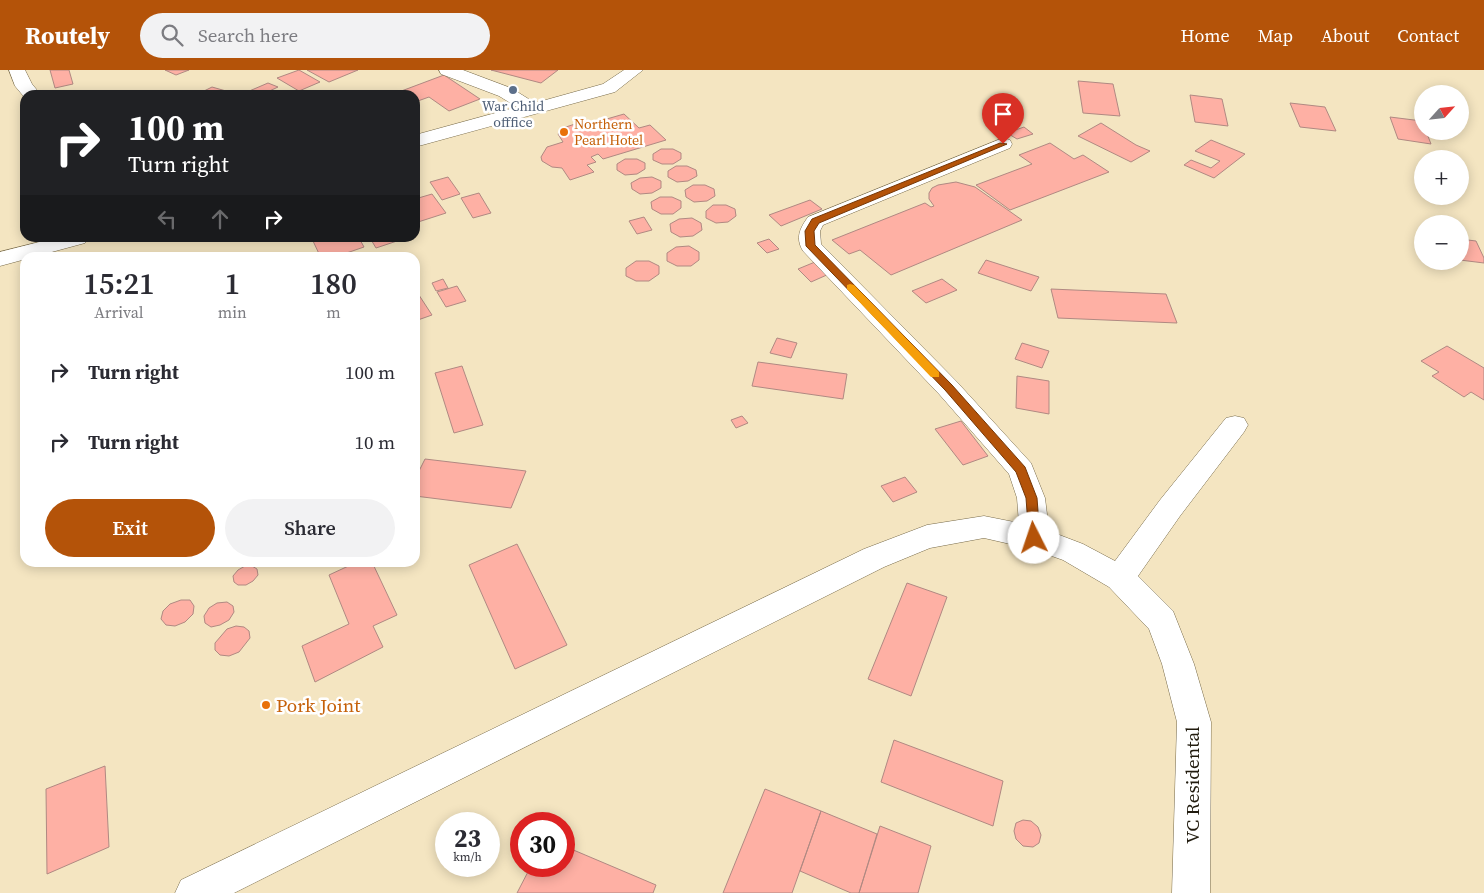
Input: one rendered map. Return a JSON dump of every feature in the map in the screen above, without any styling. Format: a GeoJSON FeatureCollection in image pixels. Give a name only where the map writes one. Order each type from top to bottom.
{"type":"FeatureCollection","features":[{"type":"Feature","properties":{"kind":"street"},"geometry":{"type":"LineString","coordinates":[[17,70],[28,90]]}},
{"type":"Feature","properties":{"kind":"street"},"geometry":{"type":"LineString","coordinates":[[447,70],[504,92],[532,109]]}},
{"type":"Feature","properties":{"kind":"street"},"geometry":{"type":"LineString","coordinates":[[420,140],[608,88],[635,70]]}},
{"type":"Feature","properties":{"kind":"street"},"geometry":{"type":"LineString","coordinates":[[1003,144],[815,221],[810,231],[810,238],[811,246],[948,388],[1021,470],[1031,498],[1034,538]]}},
{"type":"Feature","properties":{"kind":"street"},"geometry":{"type":"LineString","coordinates":[[26,252],[62,242]]}},
{"type":"Feature","properties":{"kind":"street"},"geometry":{"type":"LineString","coordinates":[[0,259],[20,254]]}},
{"type":"Feature","properties":{"kind":"street"},"geometry":{"type":"LineString","coordinates":[[214,888],[874,558],[927,537],[984,528],[1034,538],[1073,552],[1120,578],[1170,508],[1236,426]]}},
{"type":"Feature","properties":{"kind":"street","name":"VC Residental"},"geometry":{"type":"LineString","coordinates":[[1120,578],[1162,621],[1178,664],[1194,722],[1191,893]]}},
{"type":"Feature","properties":{"kind":"building"},"geometry":{"type":"Polygon","coordinates":[[[50,70],[69,70],[73,84],[55,88],[50,70]]]}},
{"type":"Feature","properties":{"kind":"building"},"geometry":{"type":"Polygon","coordinates":[[[165,70],[189,70],[176,75],[165,70]]]}},
{"type":"Feature","properties":{"kind":"building"},"geometry":{"type":"Polygon","coordinates":[[[299,70],[320,82],[297,90],[277,78],[299,70]]]}},
{"type":"Feature","properties":{"kind":"building"},"geometry":{"type":"Polygon","coordinates":[[[307,70],[358,70],[329,82],[307,70]]]}},
{"type":"Feature","properties":{"kind":"building"},"geometry":{"type":"Polygon","coordinates":[[[491,70],[558,70],[541,83],[491,70]]]}},
{"type":"Feature","properties":{"kind":"building"},"geometry":{"type":"Polygon","coordinates":[[[444,75],[480,99],[449,111],[429,97],[420,100],[420,90],[404,90],[444,75]]]}},
{"type":"Feature","properties":{"kind":"building"},"geometry":{"type":"Polygon","coordinates":[[[1078,81],[1113,84],[1120,116],[1083,113],[1078,81]]]}},
{"type":"Feature","properties":{"kind":"building"},"geometry":{"type":"Polygon","coordinates":[[[268,83],[278,87],[272,90],[252,90],[268,83]]]}},
{"type":"Feature","properties":{"kind":"building"},"geometry":{"type":"Polygon","coordinates":[[[212,87],[222,90],[206,90],[212,87]]]}},
{"type":"Feature","properties":{"kind":"building"},"geometry":{"type":"Polygon","coordinates":[[[1190,95],[1222,99],[1228,126],[1195,122],[1190,95]]]}},
{"type":"Feature","properties":{"kind":"building"},"geometry":{"type":"Polygon","coordinates":[[[1290,103],[1325,107],[1336,131],[1300,127],[1290,103]]]}},
{"type":"Feature","properties":{"kind":"building"},"geometry":{"type":"Polygon","coordinates":[[[624,114],[639,128],[650,125],[666,140],[603,159],[598,154],[591,157],[596,162],[587,165],[594,172],[570,180],[562,168],[552,167],[542,161],[541,157],[547,147],[563,142],[558,134],[563,128],[578,123],[593,123],[624,114]]]}},
{"type":"Feature","properties":{"kind":"building"},"geometry":{"type":"Polygon","coordinates":[[[1390,117],[1414,120],[1414,140],[1429,140],[1431,144],[1398,139],[1390,117]]]}},
{"type":"Feature","properties":{"kind":"building"},"geometry":{"type":"Polygon","coordinates":[[[1101,123],[1136,145],[1150,151],[1131,162],[1078,136],[1101,123]]]}},
{"type":"Feature","properties":{"kind":"building"},"geometry":{"type":"Polygon","coordinates":[[[1024,127],[1033,134],[1017,139],[1007,133],[1024,127]]]}},
{"type":"Feature","properties":{"kind":"building"},"geometry":{"type":"Polygon","coordinates":[[[1211,140],[1245,154],[1214,178],[1184,165],[1191,160],[1211,168],[1220,161],[1195,151],[1211,140]]]}},
{"type":"Feature","properties":{"kind":"building"},"geometry":{"type":"Polygon","coordinates":[[[1050,143],[1074,159],[1083,155],[1109,172],[1010,210],[976,185],[1032,164],[1019,155],[1050,143]]]}},
{"type":"Feature","properties":{"kind":"building"},"geometry":{"type":"Polygon","coordinates":[[[661,149],[673,149],[681,153],[681,159],[673,164],[662,164],[653,160],[653,154],[661,149]]]}},
{"type":"Feature","properties":{"kind":"building"},"geometry":{"type":"Polygon","coordinates":[[[625,159],[637,159],[645,163],[645,169],[637,174],[625,175],[617,170],[617,164],[625,159]]]}},
{"type":"Feature","properties":{"kind":"building"},"geometry":{"type":"Polygon","coordinates":[[[676,166],[687,166],[696,170],[697,176],[688,181],[677,182],[668,177],[668,171],[676,166]]]}},
{"type":"Feature","properties":{"kind":"building"},"geometry":{"type":"Polygon","coordinates":[[[448,177],[460,194],[442,200],[430,182],[448,177]]]}},
{"type":"Feature","properties":{"kind":"building"},"geometry":{"type":"Polygon","coordinates":[[[652,177],[661,181],[661,188],[652,193],[640,194],[632,189],[631,183],[640,178],[652,177]]]}},
{"type":"Feature","properties":{"kind":"building"},"geometry":{"type":"Polygon","coordinates":[[[956,182],[975,187],[1022,220],[891,275],[860,250],[849,254],[832,240],[925,203],[931,207],[934,206],[929,199],[929,193],[932,188],[956,182]]]}},
{"type":"Feature","properties":{"kind":"building"},"geometry":{"type":"Polygon","coordinates":[[[693,185],[705,185],[714,189],[715,196],[707,201],[694,202],[686,197],[685,190],[693,185]]]}},
{"type":"Feature","properties":{"kind":"building"},"geometry":{"type":"Polygon","coordinates":[[[479,193],[491,213],[473,218],[461,198],[479,193]]]}},
{"type":"Feature","properties":{"kind":"building"},"geometry":{"type":"Polygon","coordinates":[[[432,194],[446,213],[420,221],[420,198],[432,194]]]}},
{"type":"Feature","properties":{"kind":"building"},"geometry":{"type":"Polygon","coordinates":[[[660,197],[672,197],[681,201],[681,208],[673,214],[661,214],[652,209],[651,202],[660,197]]]}},
{"type":"Feature","properties":{"kind":"building"},"geometry":{"type":"Polygon","coordinates":[[[810,200],[822,209],[781,226],[769,215],[810,200]]]}},
{"type":"Feature","properties":{"kind":"building"},"geometry":{"type":"Polygon","coordinates":[[[713,205],[726,205],[735,209],[736,216],[728,222],[716,223],[706,218],[706,211],[713,205]]]}},
{"type":"Feature","properties":{"kind":"building"},"geometry":{"type":"Polygon","coordinates":[[[644,217],[652,230],[637,234],[629,221],[644,217]]]}},
{"type":"Feature","properties":{"kind":"building"},"geometry":{"type":"Polygon","coordinates":[[[692,218],[701,223],[702,230],[693,236],[680,237],[671,232],[670,224],[679,219],[692,218]]]}},
{"type":"Feature","properties":{"kind":"building"},"geometry":{"type":"Polygon","coordinates":[[[769,239],[779,249],[767,253],[757,243],[769,239]]]}},
{"type":"Feature","properties":{"kind":"building"},"geometry":{"type":"Polygon","coordinates":[[[1469,240],[1476,241],[1484,258],[1484,263],[1469,261],[1469,240]]]}},
{"type":"Feature","properties":{"kind":"building"},"geometry":{"type":"Polygon","coordinates":[[[313,242],[361,242],[364,247],[349,252],[318,252],[313,242]]]}},
{"type":"Feature","properties":{"kind":"building"},"geometry":{"type":"Polygon","coordinates":[[[372,242],[394,242],[376,248],[372,242]]]}},
{"type":"Feature","properties":{"kind":"building"},"geometry":{"type":"Polygon","coordinates":[[[689,246],[699,252],[699,260],[691,266],[677,266],[667,261],[667,253],[676,247],[689,246]]]}},
{"type":"Feature","properties":{"kind":"building"},"geometry":{"type":"Polygon","coordinates":[[[986,260],[1039,277],[1031,291],[978,273],[986,260]]]}},
{"type":"Feature","properties":{"kind":"building"},"geometry":{"type":"Polygon","coordinates":[[[636,261],[649,261],[659,266],[659,274],[649,281],[636,281],[626,276],[626,268],[636,261]]]}},
{"type":"Feature","properties":{"kind":"building"},"geometry":{"type":"Polygon","coordinates":[[[815,262],[829,274],[811,282],[798,269],[815,262]]]}},
{"type":"Feature","properties":{"kind":"building"},"geometry":{"type":"Polygon","coordinates":[[[443,279],[448,288],[436,291],[432,283],[443,279]]]}},
{"type":"Feature","properties":{"kind":"building"},"geometry":{"type":"Polygon","coordinates":[[[942,279],[957,290],[926,303],[912,291],[942,279]]]}},
{"type":"Feature","properties":{"kind":"building"},"geometry":{"type":"Polygon","coordinates":[[[457,286],[466,301],[446,307],[437,292],[457,286]]]}},
{"type":"Feature","properties":{"kind":"building"},"geometry":{"type":"Polygon","coordinates":[[[1051,289],[1166,294],[1177,323],[1058,318],[1051,289]]]}},
{"type":"Feature","properties":{"kind":"building"},"geometry":{"type":"Polygon","coordinates":[[[420,297],[432,315],[420,319],[420,297]]]}},
{"type":"Feature","properties":{"kind":"building"},"geometry":{"type":"Polygon","coordinates":[[[777,338],[797,343],[791,358],[770,353],[777,338]]]}},
{"type":"Feature","properties":{"kind":"building"},"geometry":{"type":"Polygon","coordinates":[[[1022,343],[1049,351],[1042,368],[1015,359],[1022,343]]]}},
{"type":"Feature","properties":{"kind":"building"},"geometry":{"type":"Polygon","coordinates":[[[1447,346],[1484,368],[1484,400],[1471,392],[1464,397],[1432,376],[1439,372],[1421,361],[1447,346]]]}},
{"type":"Feature","properties":{"kind":"building"},"geometry":{"type":"Polygon","coordinates":[[[758,362],[847,374],[843,399],[752,386],[758,362]]]}},
{"type":"Feature","properties":{"kind":"building"},"geometry":{"type":"Polygon","coordinates":[[[462,366],[483,425],[454,433],[435,373],[462,366]]]}},
{"type":"Feature","properties":{"kind":"building"},"geometry":{"type":"Polygon","coordinates":[[[1017,376],[1049,381],[1049,414],[1016,408],[1017,376]]]}},
{"type":"Feature","properties":{"kind":"building"},"geometry":{"type":"Polygon","coordinates":[[[742,416],[748,423],[736,428],[731,420],[742,416]]]}},
{"type":"Feature","properties":{"kind":"building"},"geometry":{"type":"Polygon","coordinates":[[[961,421],[988,456],[963,465],[935,429],[961,421]]]}},
{"type":"Feature","properties":{"kind":"building"},"geometry":{"type":"Polygon","coordinates":[[[425,459],[526,471],[511,508],[420,497],[420,469],[425,459]]]}},
{"type":"Feature","properties":{"kind":"building"},"geometry":{"type":"Polygon","coordinates":[[[905,477],[917,492],[893,502],[881,486],[905,477]]]}},
{"type":"Feature","properties":{"kind":"building"},"geometry":{"type":"Polygon","coordinates":[[[517,544],[567,645],[515,669],[469,565],[517,544]]]}},
{"type":"Feature","properties":{"kind":"building"},"geometry":{"type":"Polygon","coordinates":[[[243,567],[254,567],[257,569],[258,575],[246,585],[238,585],[234,582],[233,576],[243,567]]]}},
{"type":"Feature","properties":{"kind":"building"},"geometry":{"type":"Polygon","coordinates":[[[346,567],[374,567],[397,615],[373,626],[383,647],[315,682],[302,646],[349,624],[329,575],[346,567]]]}},
{"type":"Feature","properties":{"kind":"building"},"geometry":{"type":"Polygon","coordinates":[[[907,583],[947,597],[911,696],[868,679],[907,583]]]}},
{"type":"Feature","properties":{"kind":"building"},"geometry":{"type":"Polygon","coordinates":[[[181,600],[190,600],[194,606],[193,614],[185,622],[175,626],[166,625],[161,619],[163,611],[170,604],[181,600]]]}},
{"type":"Feature","properties":{"kind":"building"},"geometry":{"type":"Polygon","coordinates":[[[227,602],[233,606],[234,612],[229,620],[211,627],[205,623],[204,616],[209,608],[217,603],[227,602]]]}},
{"type":"Feature","properties":{"kind":"building"},"geometry":{"type":"Polygon","coordinates":[[[236,626],[244,627],[249,631],[250,638],[239,652],[229,656],[220,655],[215,650],[215,643],[227,629],[236,626]]]}},
{"type":"Feature","properties":{"kind":"building"},"geometry":{"type":"Polygon","coordinates":[[[894,740],[1003,781],[993,826],[881,782],[894,740]]]}},
{"type":"Feature","properties":{"kind":"building"},"geometry":{"type":"Polygon","coordinates":[[[105,766],[109,847],[47,874],[46,789],[105,766]]]}},
{"type":"Feature","properties":{"kind":"building"},"geometry":{"type":"Polygon","coordinates":[[[765,789],[821,811],[792,893],[723,893],[765,789]]]}},
{"type":"Feature","properties":{"kind":"building"},"geometry":{"type":"Polygon","coordinates":[[[821,811],[877,834],[859,893],[851,893],[800,871],[821,811]]]}},
{"type":"Feature","properties":{"kind":"building"},"geometry":{"type":"Polygon","coordinates":[[[1023,820],[1031,821],[1038,827],[1041,835],[1039,843],[1033,847],[1023,846],[1016,839],[1014,831],[1016,823],[1023,820]]]}},
{"type":"Feature","properties":{"kind":"building"},"geometry":{"type":"Polygon","coordinates":[[[880,826],[931,846],[918,893],[859,893],[880,826]]]}},
{"type":"Feature","properties":{"kind":"building"},"geometry":{"type":"Polygon","coordinates":[[[575,851],[656,885],[653,893],[517,893],[525,877],[575,877],[575,851]]]}},
{"type":"Feature","properties":{"kind":"slow traffic"},"geometry":{"type":"LineString","coordinates":[[850,287],[935,374]]}},
{"type":"Feature","properties":{"kind":"place","name":"War Child offfice"},"geometry":{"type":"Point","coordinates":[513,90]}},
{"type":"Feature","properties":{"kind":"place","name":"Northern Pearl Hotel"},"geometry":{"type":"Point","coordinates":[564,132]}},
{"type":"Feature","properties":{"kind":"place","name":"Pork Joint"},"geometry":{"type":"Point","coordinates":[266,705]}},
{"type":"Feature","properties":{"kind":"route"},"geometry":{"type":"LineString","coordinates":[[1003,144],[815,221],[810,231],[811,246],[948,388],[1021,470],[1031,498],[1034,538]]}}]}
